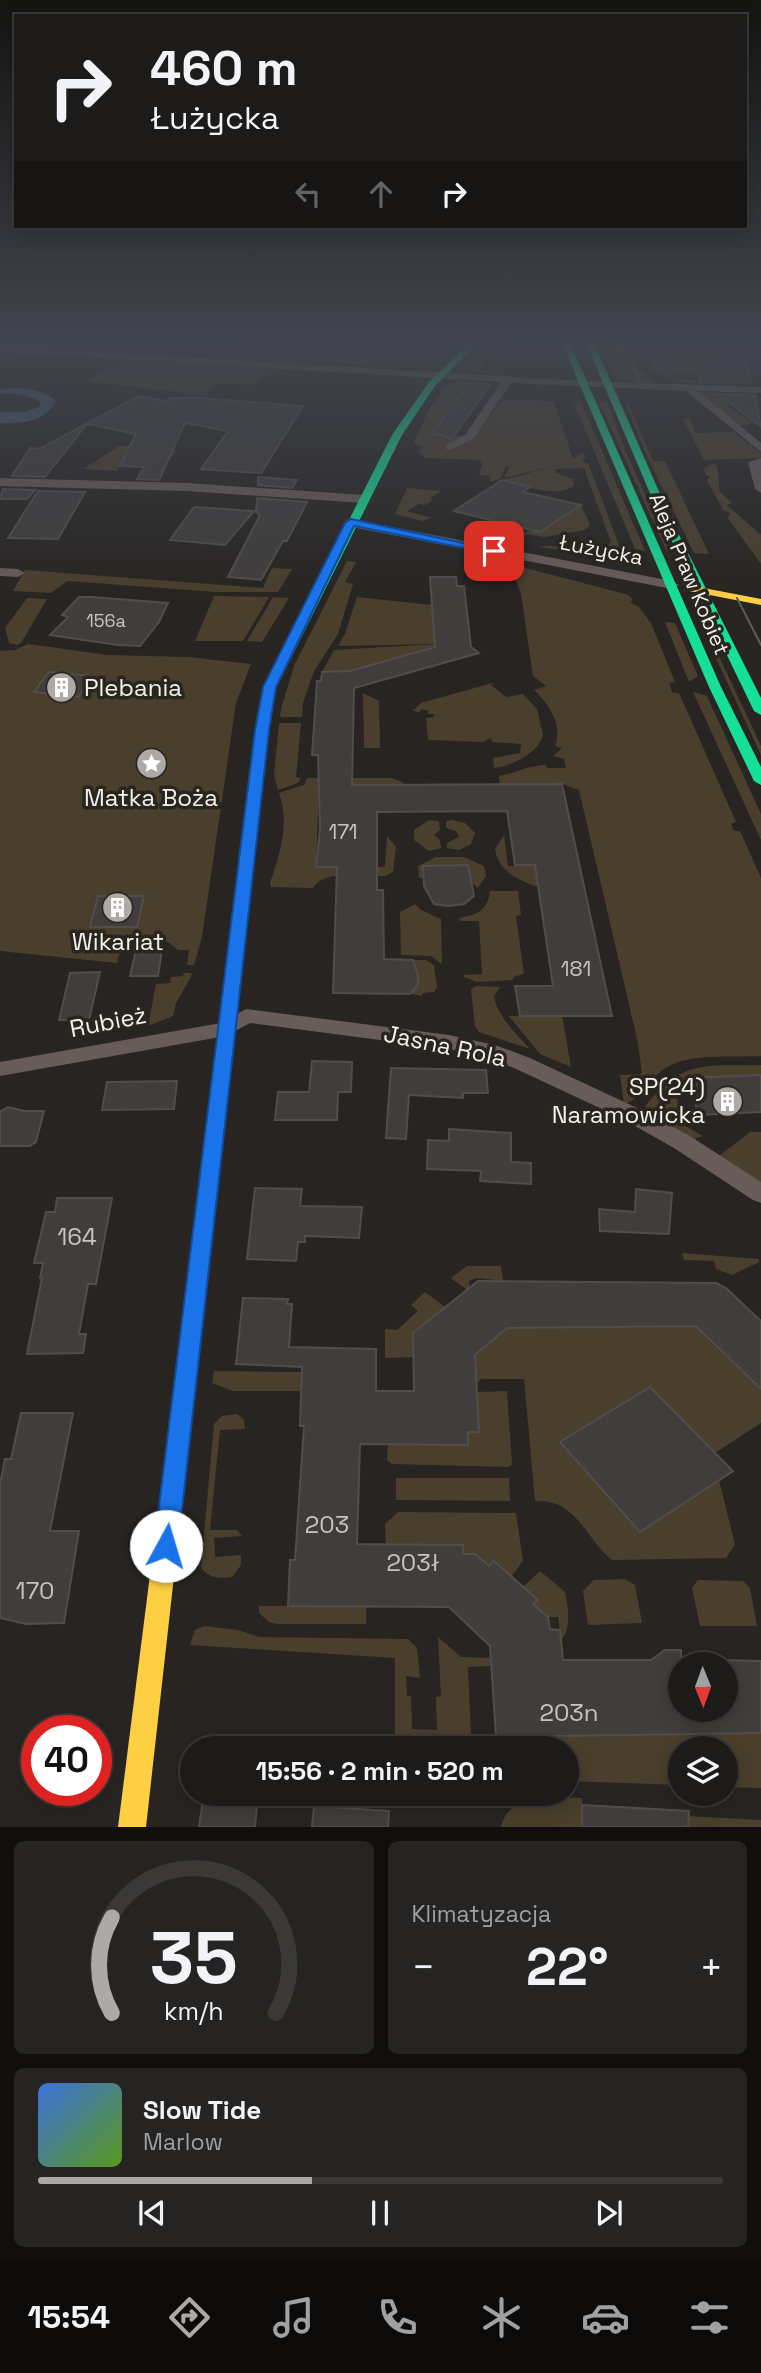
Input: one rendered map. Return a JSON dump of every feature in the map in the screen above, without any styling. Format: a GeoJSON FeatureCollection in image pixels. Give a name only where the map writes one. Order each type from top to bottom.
{"type":"FeatureCollection","features":[{"type":"Feature","properties":{"kind":"street"},"geometry":{"type":"LineString","coordinates":[[132,1827],[192,1236],[226,1029],[262,730],[270,687],[363,499],[402,428]]}},
{"type":"Feature","properties":{"kind":"street"},"geometry":{"type":"LineString","coordinates":[[450,447],[469,437],[475,428]]}},
{"type":"Feature","properties":{"kind":"street","name":"Aleja Praw Kobiet"},"geometry":{"type":"LineString","coordinates":[[603,428],[715,687],[761,781]]}},
{"type":"Feature","properties":{"kind":"street","name":"Aleja Praw Kobiet"},"geometry":{"type":"LineString","coordinates":[[626,428],[701,590],[761,711]]}},
{"type":"Feature","properties":{"kind":"street"},"geometry":{"type":"LineString","coordinates":[[736,428],[761,449]]}},
{"type":"Feature","properties":{"kind":"street"},"geometry":{"type":"LineString","coordinates":[[758,462],[761,489]]}},
{"type":"Feature","properties":{"kind":"street"},"geometry":{"type":"LineString","coordinates":[[0,482],[187,487],[363,499]]}},
{"type":"Feature","properties":{"kind":"street","name":"Łużycka"},"geometry":{"type":"LineString","coordinates":[[351,523],[761,602]]}},
{"type":"Feature","properties":{"kind":"street"},"geometry":{"type":"LineString","coordinates":[[0,572],[18,573]]}},
{"type":"Feature","properties":{"kind":"street","name":"Jasna Rola"},"geometry":{"type":"LineString","coordinates":[[226,1029],[246,1016],[277,1018],[449,1042],[487,1050],[522,1063],[630,1114],[682,1142],[761,1194]]}},
{"type":"Feature","properties":{"kind":"street","name":"Rubież"},"geometry":{"type":"LineString","coordinates":[[0,1069],[226,1029]]}},
{"type":"Feature","properties":{"kind":"shaded area"},"geometry":{"type":"Polygon","coordinates":[[[421,428],[436,428],[432,434],[473,437],[480,428],[563,428],[573,459],[583,452],[586,458],[583,462],[588,463],[622,553],[575,552],[539,547],[595,550],[611,542],[584,468],[555,469],[556,473],[573,479],[574,486],[566,490],[548,491],[502,480],[570,462],[504,478],[509,467],[506,466],[500,479],[490,482],[490,476],[479,475],[482,464],[479,460],[426,458],[419,452],[421,447],[414,443],[421,428]]]}},
{"type":"Feature","properties":{"kind":"shaded area"},"geometry":{"type":"Polygon","coordinates":[[[585,428],[592,428],[645,551],[635,549],[585,428]]]}},
{"type":"Feature","properties":{"kind":"shaded area"},"geometry":{"type":"Polygon","coordinates":[[[611,428],[617,428],[671,552],[667,552],[611,428]]]}},
{"type":"Feature","properties":{"kind":"shaded area"},"geometry":{"type":"Polygon","coordinates":[[[636,428],[639,428],[653,461],[665,461],[709,554],[694,553],[636,428]]]}},
{"type":"Feature","properties":{"kind":"shaded area"},"geometry":{"type":"Polygon","coordinates":[[[688,428],[694,428],[696,433],[733,432],[761,453],[761,458],[704,460],[688,428]]]}},
{"type":"Feature","properties":{"kind":"shaded area"},"geometry":{"type":"Polygon","coordinates":[[[119,446],[168,447],[176,450],[172,457],[128,451],[117,471],[83,469],[119,446]]]}},
{"type":"Feature","properties":{"kind":"shaded area"},"geometry":{"type":"Polygon","coordinates":[[[711,464],[717,465],[720,492],[732,503],[727,505],[761,535],[761,564],[727,517],[730,516],[729,512],[724,511],[708,483],[707,479],[710,477],[705,474],[704,468],[711,464]]]}},
{"type":"Feature","properties":{"kind":"shaded area"},"geometry":{"type":"Polygon","coordinates":[[[407,488],[442,491],[430,498],[433,500],[425,505],[419,504],[407,511],[432,518],[422,521],[395,514],[407,488]]]}},
{"type":"Feature","properties":{"kind":"shaded area"},"geometry":{"type":"Polygon","coordinates":[[[581,505],[590,525],[585,530],[545,537],[523,534],[531,530],[541,532],[581,505]]]}},
{"type":"Feature","properties":{"kind":"shaded area"},"geometry":{"type":"Polygon","coordinates":[[[347,561],[356,562],[345,582],[353,584],[338,634],[314,671],[303,703],[302,717],[282,717],[281,709],[294,666],[347,561]]]}},
{"type":"Feature","properties":{"kind":"shaded area"},"geometry":{"type":"Polygon","coordinates":[[[514,565],[629,595],[633,600],[630,602],[639,607],[651,623],[675,682],[669,683],[672,692],[679,693],[736,822],[731,824],[734,831],[740,831],[761,878],[761,1056],[698,1058],[674,1064],[659,1073],[636,1098],[624,1104],[620,1075],[642,1074],[638,1043],[579,790],[562,784],[500,785],[499,776],[528,768],[546,765],[547,768],[566,768],[564,759],[553,756],[562,748],[555,746],[556,722],[545,702],[534,690],[546,686],[533,676],[521,594],[511,567],[514,565]]]}},
{"type":"Feature","properties":{"kind":"shaded area"},"geometry":{"type":"Polygon","coordinates":[[[272,568],[292,569],[278,592],[216,592],[67,581],[51,593],[13,591],[25,570],[263,588],[272,568]]]}},
{"type":"Feature","properties":{"kind":"shaded area"},"geometry":{"type":"Polygon","coordinates":[[[214,596],[269,597],[243,641],[195,641],[214,596]]]}},
{"type":"Feature","properties":{"kind":"shaded area"},"geometry":{"type":"Polygon","coordinates":[[[273,597],[289,598],[262,642],[247,641],[273,597]]]}},
{"type":"Feature","properties":{"kind":"shaded area"},"geometry":{"type":"Polygon","coordinates":[[[357,597],[432,605],[434,642],[442,644],[350,671],[322,672],[334,650],[438,644],[338,646],[345,634],[357,597]]]}},
{"type":"Feature","properties":{"kind":"shaded area"},"geometry":{"type":"Polygon","coordinates":[[[27,598],[47,599],[21,643],[9,643],[5,628],[27,598]]]}},
{"type":"Feature","properties":{"kind":"shaded area"},"geometry":{"type":"Polygon","coordinates":[[[665,622],[675,623],[698,676],[689,682],[665,622]]]}},
{"type":"Feature","properties":{"kind":"shaded area"},"geometry":{"type":"Polygon","coordinates":[[[700,624],[704,624],[761,746],[761,755],[700,624]]]}},
{"type":"Feature","properties":{"kind":"shaded area"},"geometry":{"type":"Polygon","coordinates":[[[28,644],[108,655],[188,657],[251,664],[236,703],[202,937],[194,965],[187,965],[189,950],[178,950],[164,939],[162,950],[120,950],[117,963],[0,951],[0,651],[15,650],[28,644]]]}},
{"type":"Feature","properties":{"kind":"shaded area"},"geometry":{"type":"Polygon","coordinates":[[[496,682],[491,685],[506,697],[523,694],[537,709],[543,735],[530,753],[508,765],[494,768],[493,758],[520,753],[521,744],[493,742],[490,738],[483,742],[428,740],[426,718],[434,717],[434,714],[427,714],[429,711],[422,709],[419,712],[413,711],[421,703],[496,682]]]}},
{"type":"Feature","properties":{"kind":"shaded area"},"geometry":{"type":"Polygon","coordinates":[[[693,692],[707,696],[761,814],[761,840],[693,692]]]}},
{"type":"Feature","properties":{"kind":"shaded area"},"geometry":{"type":"Polygon","coordinates":[[[363,693],[379,701],[380,748],[364,748],[363,693]]]}},
{"type":"Feature","properties":{"kind":"shaded area"},"geometry":{"type":"Polygon","coordinates":[[[279,723],[301,723],[296,777],[301,778],[298,783],[278,790],[274,775],[279,723]]]}},
{"type":"Feature","properties":{"kind":"shaded area"},"geometry":{"type":"Polygon","coordinates":[[[307,778],[392,778],[402,782],[403,785],[319,786],[316,867],[385,867],[387,836],[396,847],[393,872],[386,876],[326,878],[313,888],[271,887],[284,827],[279,793],[304,785],[307,778]]]}},
{"type":"Feature","properties":{"kind":"shaded area"},"geometry":{"type":"Polygon","coordinates":[[[429,820],[439,821],[440,830],[434,835],[440,840],[441,848],[429,851],[414,840],[414,830],[429,820]]]}},
{"type":"Feature","properties":{"kind":"shaded area"},"geometry":{"type":"Polygon","coordinates":[[[446,821],[465,823],[475,833],[471,844],[459,850],[447,848],[447,843],[459,837],[456,831],[446,828],[446,821]]]}},
{"type":"Feature","properties":{"kind":"shaded area"},"geometry":{"type":"Polygon","coordinates":[[[504,835],[508,866],[535,865],[539,887],[517,878],[500,863],[495,849],[504,835]]]}},
{"type":"Feature","properties":{"kind":"shaded area"},"geometry":{"type":"Polygon","coordinates":[[[436,857],[464,857],[484,866],[486,876],[478,888],[470,881],[468,865],[423,866],[423,878],[419,878],[418,866],[436,857]]]}},
{"type":"Feature","properties":{"kind":"shaded area"},"geometry":{"type":"Polygon","coordinates":[[[490,891],[518,891],[521,915],[516,916],[524,974],[513,977],[513,980],[477,982],[464,975],[482,974],[479,921],[460,921],[459,918],[480,911],[487,903],[490,891]]]}},
{"type":"Feature","properties":{"kind":"shaded area"},"geometry":{"type":"Polygon","coordinates":[[[415,904],[421,910],[441,919],[442,964],[431,956],[401,955],[400,912],[415,904]]]}},
{"type":"Feature","properties":{"kind":"shaded area"},"geometry":{"type":"Polygon","coordinates":[[[411,960],[426,960],[434,965],[437,988],[434,992],[423,993],[422,996],[411,994],[418,982],[411,960]]]}},
{"type":"Feature","properties":{"kind":"shaded area"},"geometry":{"type":"Polygon","coordinates":[[[184,973],[192,973],[176,1003],[173,1016],[148,1026],[156,984],[170,983],[171,977],[183,976],[184,973]]]}},
{"type":"Feature","properties":{"kind":"shaded area"},"geometry":{"type":"Polygon","coordinates":[[[476,986],[500,987],[494,996],[499,1011],[530,1049],[479,1032],[475,1026],[471,989],[476,986]]]}},
{"type":"Feature","properties":{"kind":"shaded area"},"geometry":{"type":"Polygon","coordinates":[[[562,1015],[571,1067],[540,1054],[509,1016],[562,1015]]]}},
{"type":"Feature","properties":{"kind":"shaded area"},"geometry":{"type":"Polygon","coordinates":[[[761,1065],[761,1075],[687,1078],[690,1089],[675,1091],[683,1125],[703,1136],[693,1139],[645,1113],[647,1103],[667,1083],[691,1070],[716,1066],[761,1065]]]}},
{"type":"Feature","properties":{"kind":"shaded area"},"geometry":{"type":"Polygon","coordinates":[[[750,1132],[761,1132],[761,1183],[719,1156],[750,1132]]]}},
{"type":"Feature","properties":{"kind":"shaded area"},"geometry":{"type":"Polygon","coordinates":[[[682,1253],[759,1259],[759,1262],[732,1275],[716,1269],[714,1261],[684,1260],[682,1253]]]}},
{"type":"Feature","properties":{"kind":"shaded area"},"geometry":{"type":"Polygon","coordinates":[[[467,1266],[501,1266],[503,1281],[477,1278],[469,1281],[470,1288],[467,1290],[451,1278],[467,1266]]]}},
{"type":"Feature","properties":{"kind":"shaded area"},"geometry":{"type":"Polygon","coordinates":[[[425,1292],[445,1307],[414,1357],[385,1358],[385,1329],[397,1330],[418,1311],[411,1305],[425,1292]]]}},
{"type":"Feature","properties":{"kind":"shaded area"},"geometry":{"type":"Polygon","coordinates":[[[696,1326],[761,1389],[761,1423],[715,1453],[650,1387],[560,1442],[640,1532],[719,1480],[735,1545],[726,1558],[612,1560],[571,1513],[550,1502],[535,1501],[524,1379],[481,1379],[477,1383],[475,1355],[507,1328],[696,1326]]]}},
{"type":"Feature","properties":{"kind":"shaded area"},"geometry":{"type":"Polygon","coordinates":[[[214,1371],[368,1373],[301,1391],[233,1391],[212,1383],[214,1371]]]}},
{"type":"Feature","properties":{"kind":"shaded area"},"geometry":{"type":"Polygon","coordinates":[[[507,1391],[512,1464],[509,1467],[392,1464],[387,1460],[388,1444],[478,1432],[477,1392],[507,1391]]]}},
{"type":"Feature","properties":{"kind":"shaded area"},"geometry":{"type":"Polygon","coordinates":[[[237,1414],[244,1420],[245,1429],[220,1430],[210,1530],[237,1530],[242,1536],[214,1538],[215,1557],[241,1555],[241,1565],[232,1577],[219,1578],[211,1576],[201,1568],[214,1424],[222,1416],[237,1414]]]}},
{"type":"Feature","properties":{"kind":"shaded area"},"geometry":{"type":"Polygon","coordinates":[[[396,1478],[509,1478],[510,1501],[396,1500],[396,1478]]]}},
{"type":"Feature","properties":{"kind":"shaded area"},"geometry":{"type":"Polygon","coordinates":[[[398,1512],[516,1513],[523,1561],[511,1577],[489,1566],[475,1554],[463,1554],[463,1545],[386,1545],[385,1524],[398,1512]]]}},
{"type":"Feature","properties":{"kind":"shaded area"},"geometry":{"type":"Polygon","coordinates":[[[540,1571],[565,1592],[568,1623],[561,1640],[558,1617],[548,1617],[533,1604],[538,1600],[523,1587],[540,1571]]]}},
{"type":"Feature","properties":{"kind":"shaded area"},"geometry":{"type":"Polygon","coordinates":[[[625,1579],[635,1585],[642,1623],[588,1625],[583,1591],[594,1580],[625,1579]]]}},
{"type":"Feature","properties":{"kind":"shaded area"},"geometry":{"type":"Polygon","coordinates":[[[698,1580],[743,1581],[750,1588],[757,1626],[700,1626],[692,1588],[698,1580]]]}},
{"type":"Feature","properties":{"kind":"shaded area"},"geometry":{"type":"Polygon","coordinates":[[[259,1606],[366,1606],[366,1624],[277,1624],[269,1622],[259,1613],[259,1606]]]}},
{"type":"Feature","properties":{"kind":"shaded area"},"geometry":{"type":"Polygon","coordinates":[[[204,1626],[238,1630],[259,1637],[408,1639],[417,1648],[420,1678],[406,1676],[407,1696],[411,1696],[412,1729],[437,1730],[436,1697],[441,1696],[438,1637],[461,1657],[491,1658],[491,1666],[468,1667],[471,1736],[395,1736],[395,1658],[190,1645],[195,1630],[204,1626]]]}},
{"type":"Feature","properties":{"kind":"shaded area"},"geometry":{"type":"Polygon","coordinates":[[[761,1733],[761,1788],[738,1787],[738,1736],[668,1736],[668,1785],[579,1781],[579,1736],[544,1736],[761,1733]]]}},
{"type":"Feature","properties":{"kind":"shaded area"},"geometry":{"type":"Polygon","coordinates":[[[579,1798],[582,1798],[582,1827],[501,1827],[503,1819],[512,1808],[579,1806],[579,1798]]]}},
{"type":"Feature","properties":{"kind":"shaded area"},"geometry":{"type":"Polygon","coordinates":[[[669,1815],[761,1820],[761,1827],[670,1827],[669,1815]]]}},
{"type":"Feature","properties":{"kind":"building"},"geometry":{"type":"Polygon","coordinates":[[[78,428],[84,428],[45,477],[12,476],[30,448],[39,449],[78,428]]]}},
{"type":"Feature","properties":{"kind":"building"},"geometry":{"type":"Polygon","coordinates":[[[108,428],[183,428],[159,480],[137,479],[144,467],[120,466],[136,434],[108,428]]]}},
{"type":"Feature","properties":{"kind":"building"},"geometry":{"type":"Polygon","coordinates":[[[213,428],[289,428],[261,473],[201,469],[228,431],[213,428]]]}},
{"type":"Feature","properties":{"kind":"building"},"geometry":{"type":"Polygon","coordinates":[[[435,428],[459,428],[451,440],[442,435],[431,434],[435,428]]]}},
{"type":"Feature","properties":{"kind":"building"},"geometry":{"type":"Polygon","coordinates":[[[258,477],[297,480],[292,488],[258,485],[258,477]]]}},
{"type":"Feature","properties":{"kind":"building"},"geometry":{"type":"Polygon","coordinates":[[[502,480],[530,487],[523,492],[581,505],[540,532],[454,511],[502,480]]]}},
{"type":"Feature","properties":{"kind":"building"},"geometry":{"type":"Polygon","coordinates":[[[3,489],[35,490],[27,499],[0,499],[3,489]]]}},
{"type":"Feature","properties":{"kind":"building"},"geometry":{"type":"Polygon","coordinates":[[[38,491],[85,492],[58,539],[8,538],[38,491]]]}},
{"type":"Feature","properties":{"kind":"building"},"geometry":{"type":"Polygon","coordinates":[[[257,498],[307,502],[287,541],[283,541],[261,580],[228,577],[260,515],[256,512],[257,498]]]}},
{"type":"Feature","properties":{"kind":"building"},"geometry":{"type":"Polygon","coordinates":[[[194,507],[254,511],[225,545],[170,540],[194,507]]]}},
{"type":"Feature","properties":{"kind":"building"},"geometry":{"type":"Polygon","coordinates":[[[430,577],[456,577],[457,586],[464,586],[471,647],[479,653],[354,688],[352,785],[562,784],[612,1016],[520,1016],[515,986],[553,986],[535,865],[515,865],[507,811],[377,812],[377,890],[383,890],[384,959],[413,960],[418,985],[410,994],[333,993],[337,867],[316,867],[320,829],[318,755],[312,755],[317,681],[321,681],[322,672],[350,671],[435,647],[430,577]]]}},
{"type":"Feature","properties":{"kind":"building"},"geometry":{"type":"Polygon","coordinates":[[[79,597],[168,603],[159,622],[140,646],[50,635],[68,617],[62,615],[79,597]]]}},
{"type":"Feature","properties":{"kind":"building","name":"Plebania"},"geometry":{"type":"Polygon","coordinates":[[[49,672],[93,676],[78,697],[34,692],[49,672]]]}},
{"type":"Feature","properties":{"kind":"building"},"geometry":{"type":"Polygon","coordinates":[[[468,865],[474,896],[464,904],[434,904],[424,886],[423,866],[468,865]]]}},
{"type":"Feature","properties":{"kind":"building","name":"Wikariat"},"geometry":{"type":"Polygon","coordinates":[[[98,896],[144,896],[137,927],[90,927],[98,896]]]}},
{"type":"Feature","properties":{"kind":"building"},"geometry":{"type":"Polygon","coordinates":[[[136,950],[162,950],[158,976],[130,976],[136,950]]]}},
{"type":"Feature","properties":{"kind":"building"},"geometry":{"type":"Polygon","coordinates":[[[100,972],[89,1020],[59,1020],[70,973],[100,972]]]}},
{"type":"Feature","properties":{"kind":"building"},"geometry":{"type":"Polygon","coordinates":[[[312,1061],[352,1062],[351,1092],[338,1092],[337,1120],[275,1120],[278,1092],[309,1092],[312,1061]]]}},
{"type":"Feature","properties":{"kind":"building"},"geometry":{"type":"Polygon","coordinates":[[[391,1068],[486,1070],[488,1093],[463,1093],[463,1098],[409,1095],[406,1139],[386,1138],[391,1068]]]}},
{"type":"Feature","properties":{"kind":"building","name":"SP(24) Naramowicka"},"geometry":{"type":"Polygon","coordinates":[[[761,1075],[761,1112],[699,1115],[687,1078],[761,1075]]]}},
{"type":"Feature","properties":{"kind":"building"},"geometry":{"type":"Polygon","coordinates":[[[177,1081],[174,1109],[102,1110],[107,1082],[177,1081]]]}},
{"type":"Feature","properties":{"kind":"building"},"geometry":{"type":"Polygon","coordinates":[[[8,1107],[24,1111],[44,1111],[36,1142],[30,1146],[0,1146],[0,1112],[8,1107]]]}},
{"type":"Feature","properties":{"kind":"building"},"geometry":{"type":"Polygon","coordinates":[[[449,1129],[511,1133],[511,1162],[531,1163],[531,1184],[480,1181],[481,1171],[427,1169],[428,1140],[449,1141],[449,1129]]]}},
{"type":"Feature","properties":{"kind":"building"},"geometry":{"type":"Polygon","coordinates":[[[255,1188],[302,1189],[300,1206],[362,1207],[359,1238],[305,1236],[305,1242],[298,1242],[296,1261],[247,1259],[255,1188]]]}},
{"type":"Feature","properties":{"kind":"building"},"geometry":{"type":"Polygon","coordinates":[[[636,1189],[672,1193],[669,1234],[600,1231],[599,1209],[635,1212],[636,1189]]]}},
{"type":"Feature","properties":{"kind":"building"},"geometry":{"type":"Polygon","coordinates":[[[57,1198],[112,1198],[96,1284],[88,1284],[79,1334],[86,1334],[83,1353],[27,1354],[42,1278],[43,1263],[34,1263],[46,1212],[55,1212],[57,1198]]]}},
{"type":"Feature","properties":{"kind":"building"},"geometry":{"type":"Polygon","coordinates":[[[478,1281],[716,1283],[726,1288],[761,1321],[761,1389],[696,1326],[507,1328],[475,1355],[479,1432],[468,1432],[468,1445],[360,1444],[357,1544],[463,1545],[463,1554],[475,1554],[489,1566],[494,1561],[538,1600],[533,1604],[548,1617],[550,1629],[560,1630],[563,1660],[651,1660],[665,1650],[681,1650],[668,1652],[668,1722],[738,1722],[738,1660],[761,1661],[761,1733],[496,1736],[490,1646],[449,1607],[288,1606],[290,1560],[295,1560],[304,1426],[300,1426],[302,1367],[236,1364],[243,1298],[288,1299],[287,1304],[292,1304],[289,1347],[376,1349],[376,1391],[414,1391],[413,1333],[478,1281]]]}},
{"type":"Feature","properties":{"kind":"building"},"geometry":{"type":"Polygon","coordinates":[[[650,1387],[733,1471],[640,1532],[560,1442],[650,1387]]]}},
{"type":"Feature","properties":{"kind":"building"},"geometry":{"type":"Polygon","coordinates":[[[21,1413],[73,1413],[50,1531],[79,1531],[64,1623],[26,1624],[0,1618],[0,1484],[5,1459],[11,1459],[21,1413]]]}},
{"type":"Feature","properties":{"kind":"building"},"geometry":{"type":"Polygon","coordinates":[[[582,1805],[689,1811],[688,1827],[582,1827],[582,1805]]]}},
{"type":"Feature","properties":{"kind":"building"},"geometry":{"type":"Polygon","coordinates":[[[202,1806],[257,1806],[255,1827],[199,1827],[202,1806]]]}},
{"type":"Feature","properties":{"kind":"building"},"geometry":{"type":"Polygon","coordinates":[[[314,1806],[389,1811],[388,1827],[312,1827],[314,1806]]]}},
{"type":"Feature","properties":{"kind":"tram line"},"geometry":{"type":"LineString","coordinates":[[737,598],[761,645]]}},
{"type":"Feature","properties":{"kind":"traffic: fast"},"geometry":{"type":"LineString","coordinates":[[270,688],[402,428]]}},
{"type":"Feature","properties":{"kind":"traffic: fast"},"geometry":{"type":"LineString","coordinates":[[603,428],[715,687],[761,781]]}},
{"type":"Feature","properties":{"kind":"traffic: fast"},"geometry":{"type":"LineString","coordinates":[[627,428],[666,519],[761,711]]}},
{"type":"Feature","properties":{"kind":"traffic: slow"},"geometry":{"type":"LineString","coordinates":[[688,588],[761,602]]}},
{"type":"Feature","properties":{"kind":"traffic: slow"},"geometry":{"type":"LineString","coordinates":[[220,1086],[262,730],[270,688]]}},
{"type":"Feature","properties":{"kind":"traffic: slow"},"geometry":{"type":"LineString","coordinates":[[132,1827],[179,1433]]}},
{"type":"Feature","properties":{"kind":"traffic: jam"},"geometry":{"type":"LineString","coordinates":[[179,1433],[220,1086]]}},
{"type":"Feature","properties":{"kind":"place","name":"Plebania"},"geometry":{"type":"Point","coordinates":[61,688]}},
{"type":"Feature","properties":{"kind":"place","name":"Matka Boża"},"geometry":{"type":"Point","coordinates":[151,764]}},
{"type":"Feature","properties":{"kind":"place","name":"Wikariat"},"geometry":{"type":"Point","coordinates":[118,908]}},
{"type":"Feature","properties":{"kind":"place","name":"SP(24) Naramowicka"},"geometry":{"type":"Point","coordinates":[728,1101]}},
{"type":"Feature","properties":{"kind":"route"},"geometry":{"type":"LineString","coordinates":[[166,1546],[262,730],[270,687],[351,523],[494,551]]}}]}
